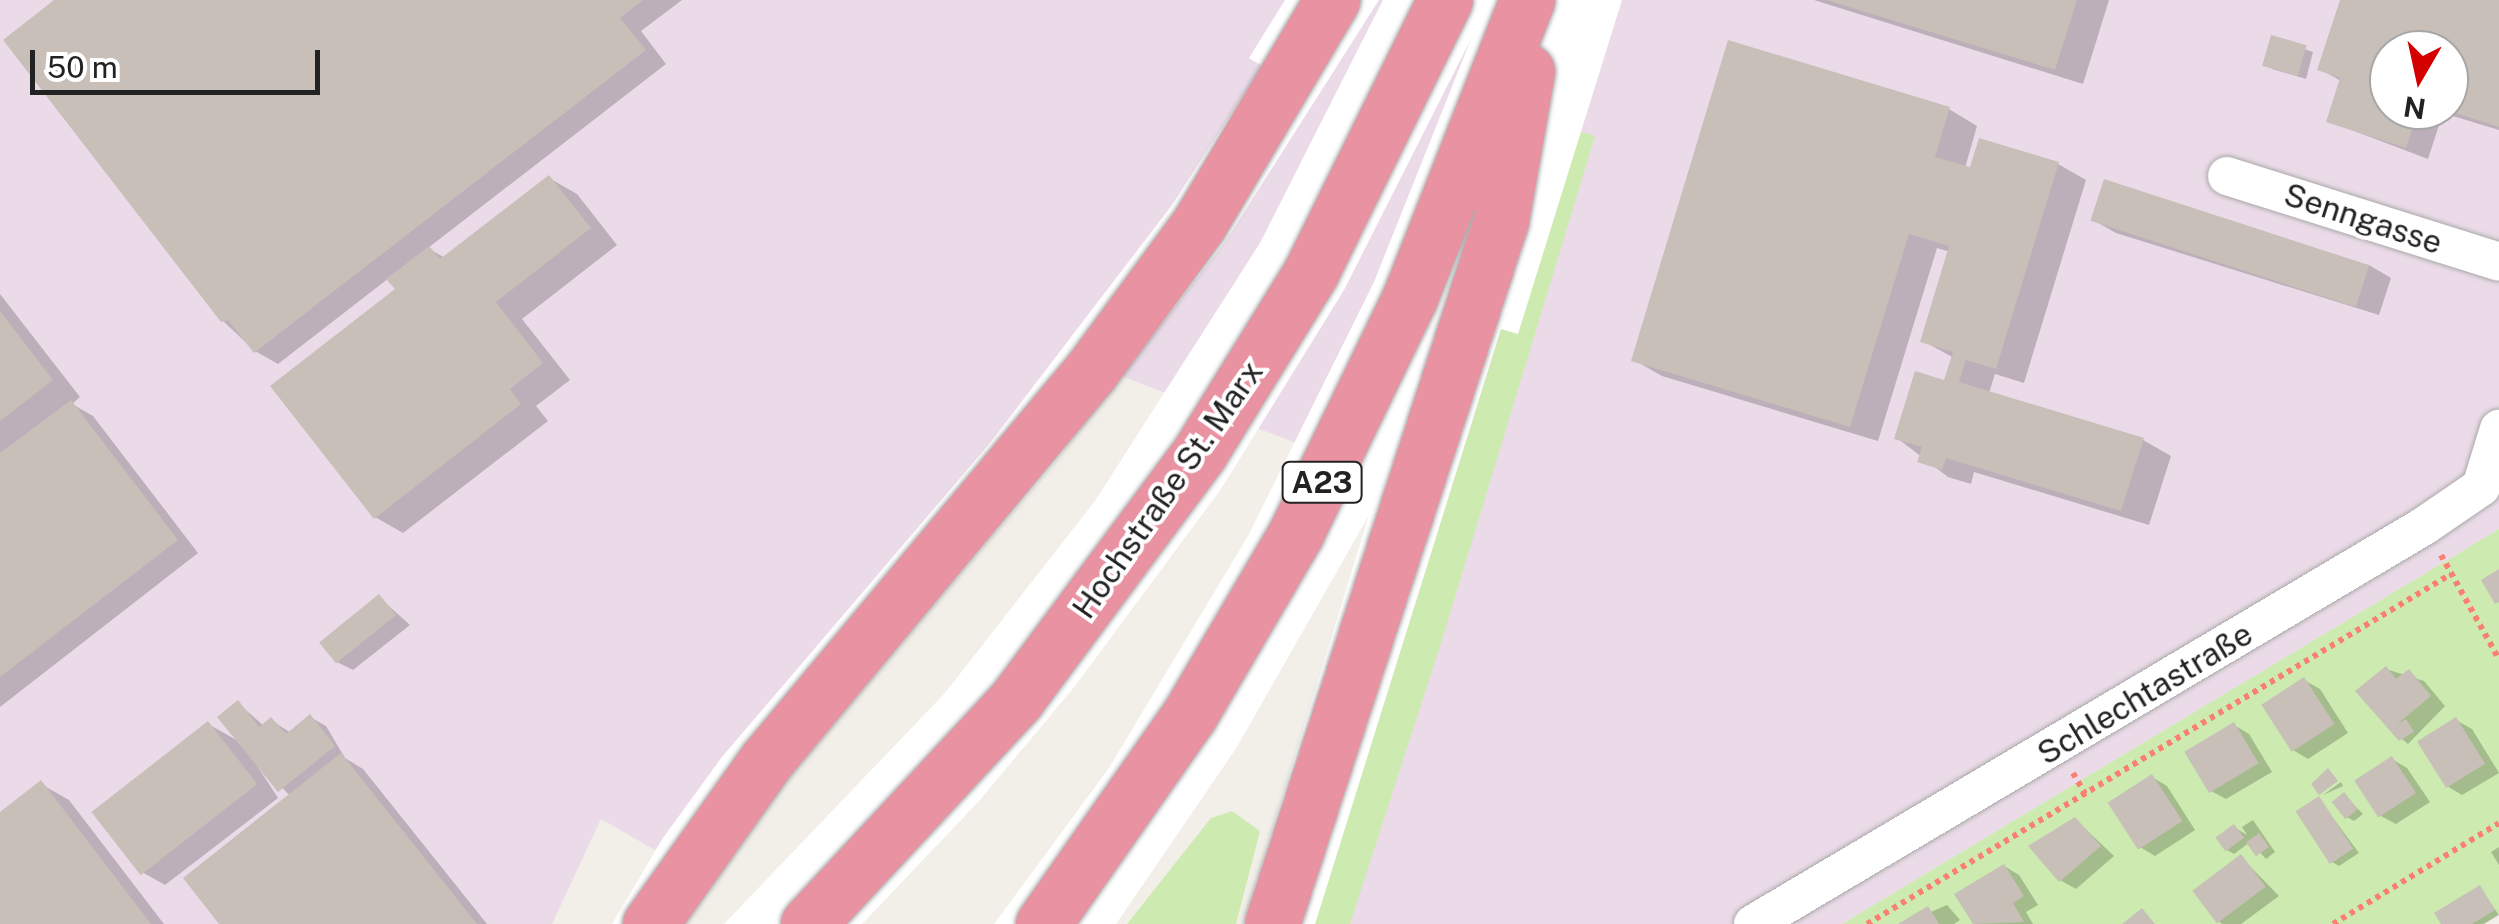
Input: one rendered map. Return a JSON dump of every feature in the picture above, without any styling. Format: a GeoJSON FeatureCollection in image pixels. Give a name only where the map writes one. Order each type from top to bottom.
{"type":"FeatureCollection","features":[{"type":"Feature","properties":{"kind":"highway"},"geometry":{"type":"LineString","coordinates":[[650,924],[765,762],[1102,356],[1199,224],[1332,0]]}},
{"type":"Feature","properties":{"kind":"highway","name":"Hochstraße St. Marx"},"geometry":{"type":"LineString","coordinates":[[808,924],[1016,700],[1200,452],[1312,272],[1446,0]]}},
{"type":"Feature","properties":{"kind":"highway","name":"A23"},"geometry":{"type":"LineString","coordinates":[[1043,924],[1190,714],[1296,533],[1410,297],[1527,0]]}},
{"type":"Feature","properties":{"kind":"highway"},"geometry":{"type":"LineString","coordinates":[[1272,924],[1500,220],[1540,0]]}},
{"type":"Feature","properties":{"kind":"street","name":"Senngasse"},"geometry":{"type":"LineString","coordinates":[[2227,176],[2499,262]]}},
{"type":"Feature","properties":{"kind":"street","name":"Schlechtastraße"},"geometry":{"type":"LineString","coordinates":[[1752,924],[2424,526],[2481,486],[2499,428]]}},
{"type":"Feature","properties":{"kind":"path"},"geometry":{"type":"LineString","coordinates":[[2424,526],[2499,659]]}},
{"type":"Feature","properties":{"kind":"path"},"geometry":{"type":"LineString","coordinates":[[1867,924],[2452,574]]}},
{"type":"Feature","properties":{"kind":"path"},"geometry":{"type":"LineString","coordinates":[[2334,924],[2499,824]]}},
{"type":"Feature","properties":{"kind":"shaded area"},"geometry":{"type":"Polygon","coordinates":[[[0,0],[2499,0],[2499,529],[1842,924],[1345,924],[1458,505],[1069,356],[722,757],[655,850],[601,819],[552,924],[0,924],[0,0]]]}},
{"type":"Feature","properties":{"kind":"green space"},"geometry":{"type":"Polygon","coordinates":[[[1557,125],[1595,136],[1442,640],[1350,924],[1315,924],[1501,329],[1557,125]]]}},
{"type":"Feature","properties":{"kind":"green space"},"geometry":{"type":"Polygon","coordinates":[[[2499,529],[2499,914],[2483,924],[1842,924],[2499,529]]]}},
{"type":"Feature","properties":{"kind":"green space"},"geometry":{"type":"Polygon","coordinates":[[[1232,811],[1260,831],[1236,924],[1127,924],[1211,818],[1232,811]]]}},
{"type":"Feature","properties":{"kind":"pier"},"geometry":{"type":"Polygon","coordinates":[[[1285,0],[1379,0],[1225,242],[1056,461],[741,835],[681,924],[612,924],[663,838],[722,757],[990,443],[1172,205],[1262,66],[1249,58],[1285,0]]]}},
{"type":"Feature","properties":{"kind":"pier"},"geometry":{"type":"Polygon","coordinates":[[[1383,0],[1622,0],[1518,334],[1501,329],[1315,924],[1243,924],[1369,515],[1237,747],[1116,924],[994,924],[1109,768],[1248,536],[1374,282],[1471,39],[1344,290],[1221,489],[1075,686],[979,801],[862,924],[724,924],[945,693],[1095,501],[1260,243],[1383,0]]]}},
{"type":"Feature","properties":{"kind":"building"},"geometry":{"type":"Polygon","coordinates":[[[54,0],[643,0],[620,18],[646,50],[254,353],[228,320],[221,322],[3,40],[54,0]]]}},
{"type":"Feature","properties":{"kind":"building"},"geometry":{"type":"Polygon","coordinates":[[[1826,0],[2077,0],[2055,70],[1826,0]]]}},
{"type":"Feature","properties":{"kind":"building"},"geometry":{"type":"Polygon","coordinates":[[[2340,0],[2499,0],[2499,127],[2469,117],[2469,30],[2369,30],[2369,130],[2412,130],[2406,148],[2326,122],[2340,78],[2317,70],[2340,0]]]}},
{"type":"Feature","properties":{"kind":"building"},"geometry":{"type":"Polygon","coordinates":[[[2271,35],[2307,45],[2298,76],[2262,66],[2271,35]]]}},
{"type":"Feature","properties":{"kind":"building"},"geometry":{"type":"Polygon","coordinates":[[[1728,40],[1950,107],[1935,157],[1970,167],[1979,138],[2059,162],[1996,369],[1966,360],[1959,382],[2144,438],[2121,511],[1946,458],[1942,470],[1917,462],[1922,447],[1894,439],[1915,371],[1944,380],[1953,352],[1920,342],[1949,246],[1909,234],[1850,427],[1631,361],[1728,40]]]}},
{"type":"Feature","properties":{"kind":"building"},"geometry":{"type":"Polygon","coordinates":[[[549,175],[591,228],[496,302],[543,363],[510,389],[521,404],[374,519],[270,386],[395,289],[386,279],[429,246],[440,259],[549,175]]]}},
{"type":"Feature","properties":{"kind":"building"},"geometry":{"type":"Polygon","coordinates":[[[2104,179],[2369,265],[2356,307],[2090,221],[2104,179]]]}},
{"type":"Feature","properties":{"kind":"building"},"geometry":{"type":"Polygon","coordinates":[[[0,311],[53,380],[0,421],[0,311]]]}},
{"type":"Feature","properties":{"kind":"building"},"geometry":{"type":"Polygon","coordinates":[[[71,400],[178,540],[0,677],[0,453],[71,400]]]}},
{"type":"Feature","properties":{"kind":"building"},"geometry":{"type":"Polygon","coordinates":[[[2499,569],[2499,602],[2495,604],[2481,580],[2499,569]]]}},
{"type":"Feature","properties":{"kind":"building"},"geometry":{"type":"Polygon","coordinates":[[[379,594],[396,615],[336,663],[319,642],[379,594]]]}},
{"type":"Feature","properties":{"kind":"building"},"geometry":{"type":"Polygon","coordinates":[[[2386,666],[2396,679],[2409,669],[2431,696],[2396,725],[2406,719],[2414,732],[2399,741],[2355,691],[2386,666]]]}},
{"type":"Feature","properties":{"kind":"building"},"geometry":{"type":"Polygon","coordinates":[[[2304,677],[2334,724],[2292,752],[2261,705],[2304,677]]]}},
{"type":"Feature","properties":{"kind":"building"},"geometry":{"type":"Polygon","coordinates":[[[238,700],[259,727],[271,717],[286,734],[310,714],[335,746],[278,792],[217,717],[238,700]]]}},
{"type":"Feature","properties":{"kind":"building"},"geometry":{"type":"Polygon","coordinates":[[[2456,717],[2485,764],[2446,788],[2417,741],[2456,717]]]}},
{"type":"Feature","properties":{"kind":"building"},"geometry":{"type":"Polygon","coordinates":[[[208,721],[257,784],[141,875],[91,812],[208,721]]]}},
{"type":"Feature","properties":{"kind":"building"},"geometry":{"type":"Polygon","coordinates":[[[2234,722],[2259,763],[2209,793],[2184,752],[2234,722]]]}},
{"type":"Feature","properties":{"kind":"building"},"geometry":{"type":"Polygon","coordinates":[[[341,753],[477,924],[219,924],[183,878],[341,753]]]}},
{"type":"Feature","properties":{"kind":"building"},"geometry":{"type":"Polygon","coordinates":[[[2392,756],[2416,793],[2378,817],[2354,781],[2392,756]]]}},
{"type":"Feature","properties":{"kind":"building"},"geometry":{"type":"Polygon","coordinates":[[[2328,768],[2338,781],[2319,795],[2311,784],[2328,768]]]}},
{"type":"Feature","properties":{"kind":"building"},"geometry":{"type":"Polygon","coordinates":[[[2152,774],[2182,821],[2138,850],[2108,803],[2152,774]]]}},
{"type":"Feature","properties":{"kind":"building"},"geometry":{"type":"Polygon","coordinates":[[[41,780],[151,924],[0,924],[0,812],[41,780]]]}},
{"type":"Feature","properties":{"kind":"building"},"geometry":{"type":"Polygon","coordinates":[[[2344,792],[2358,809],[2345,819],[2332,802],[2344,792]]]}},
{"type":"Feature","properties":{"kind":"building"},"geometry":{"type":"Polygon","coordinates":[[[2319,796],[2353,849],[2330,864],[2296,811],[2319,796]]]}},
{"type":"Feature","properties":{"kind":"building"},"geometry":{"type":"Polygon","coordinates":[[[2075,817],[2101,846],[2059,882],[2028,846],[2075,817]]]}},
{"type":"Feature","properties":{"kind":"building"},"geometry":{"type":"Polygon","coordinates":[[[2234,824],[2244,838],[2225,851],[2215,838],[2234,824]]]}},
{"type":"Feature","properties":{"kind":"building"},"geometry":{"type":"Polygon","coordinates":[[[2259,833],[2269,847],[2256,856],[2246,842],[2259,833]]]}},
{"type":"Feature","properties":{"kind":"building"},"geometry":{"type":"Polygon","coordinates":[[[2241,854],[2266,887],[2217,923],[2192,891],[2241,854]]]}},
{"type":"Feature","properties":{"kind":"building"},"geometry":{"type":"Polygon","coordinates":[[[2004,864],[2024,896],[2013,903],[2024,922],[1973,924],[1954,894],[2004,864]]]}},
{"type":"Feature","properties":{"kind":"building"},"geometry":{"type":"Polygon","coordinates":[[[2480,885],[2495,910],[2472,924],[2441,924],[2434,913],[2480,885]]]}},
{"type":"Feature","properties":{"kind":"building"},"geometry":{"type":"Polygon","coordinates":[[[1928,906],[1939,924],[1898,924],[1928,906]]]}},
{"type":"Feature","properties":{"kind":"building"},"geometry":{"type":"Polygon","coordinates":[[[2142,908],[2155,924],[2122,924],[2142,908]]]}}]}
